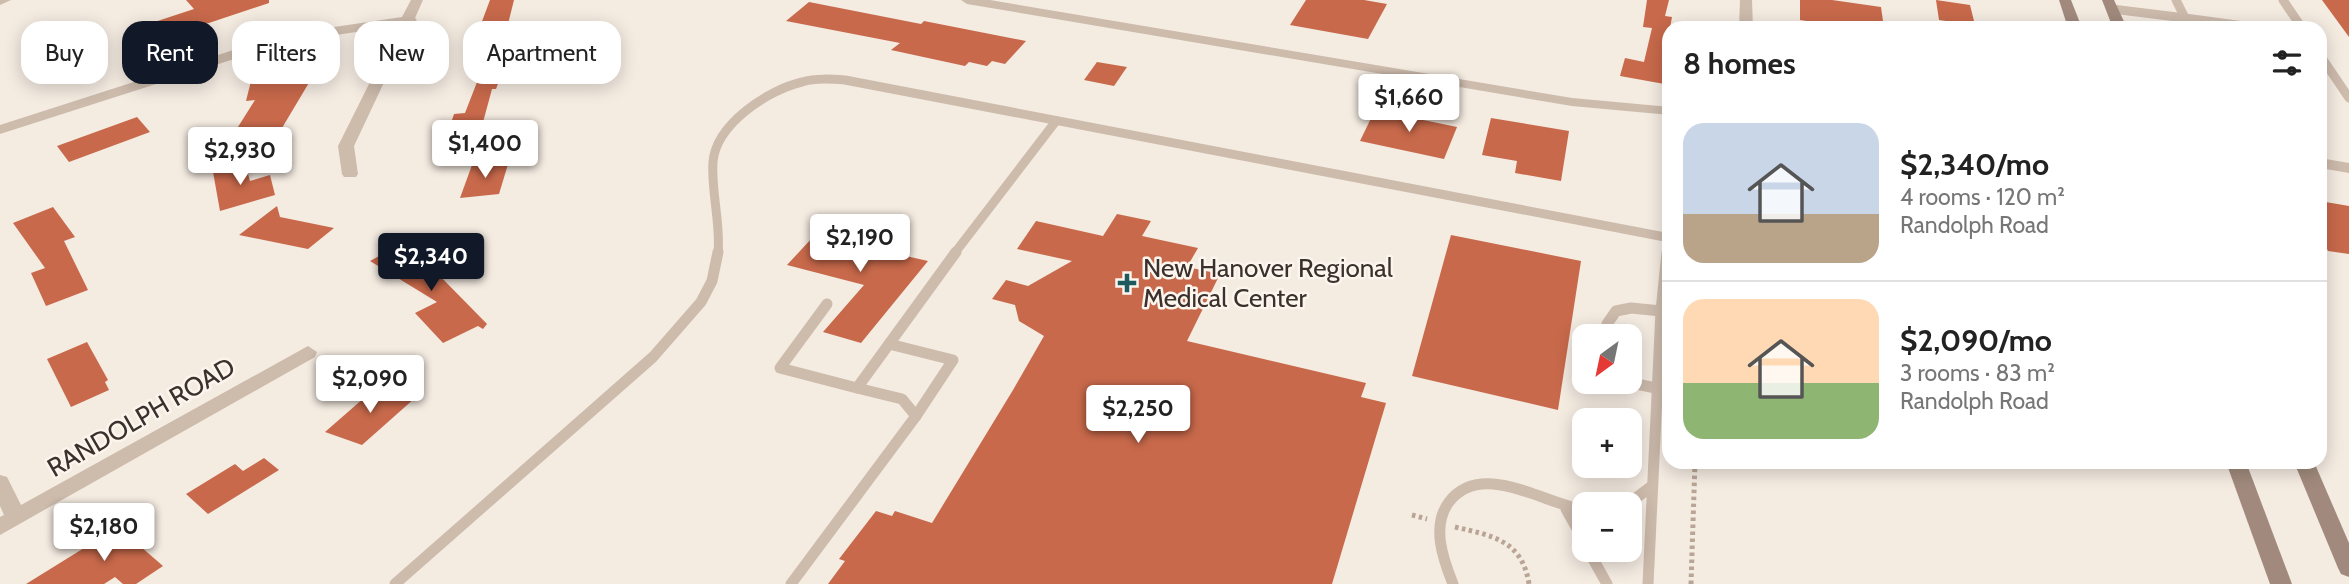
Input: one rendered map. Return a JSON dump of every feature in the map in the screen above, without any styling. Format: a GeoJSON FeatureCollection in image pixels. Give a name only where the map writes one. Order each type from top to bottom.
{"type":"FeatureCollection","features":[{"type":"Feature","properties":{"kind":"main road"},"geometry":{"type":"LineString","coordinates":[[2065,0],[2072,21]]}},
{"type":"Feature","properties":{"kind":"main road"},"geometry":{"type":"LineString","coordinates":[[2110,4],[2117,21]]}},
{"type":"Feature","properties":{"kind":"main road"},"geometry":{"type":"LineString","coordinates":[[2239,469],[2281,584]]}},
{"type":"Feature","properties":{"kind":"main road"},"geometry":{"type":"LineString","coordinates":[[2307,469],[2349,568]]}},
{"type":"Feature","properties":{"kind":"street"},"geometry":{"type":"LineString","coordinates":[[350,174],[346,146],[418,0]]}},
{"type":"Feature","properties":{"kind":"street"},"geometry":{"type":"LineString","coordinates":[[967,0],[1572,102],[1662,110]]}},
{"type":"Feature","properties":{"kind":"street"},"geometry":{"type":"LineString","coordinates":[[1746,0],[1746,21]]}},
{"type":"Feature","properties":{"kind":"street"},"geometry":{"type":"LineString","coordinates":[[0,130],[285,38],[410,20]]}},
{"type":"Feature","properties":{"kind":"street"},"geometry":{"type":"LineString","coordinates":[[2327,164],[2349,168]]}},
{"type":"Feature","properties":{"kind":"street","name":"RANDOLPH ROAD"},"geometry":{"type":"LineString","coordinates":[[8,522],[308,352]]}},
{"type":"Feature","properties":{"kind":"street"},"geometry":{"type":"LineString","coordinates":[[0,483],[8,522]]}},
{"type":"Feature","properties":{"kind":"lane"},"geometry":{"type":"LineString","coordinates":[[2176,0],[2185,18]]}},
{"type":"Feature","properties":{"kind":"lane"},"geometry":{"type":"LineString","coordinates":[[2283,0],[2297,21]]}},
{"type":"Feature","properties":{"kind":"lane"},"geometry":{"type":"LineString","coordinates":[[2110,4],[2207,21]]}},
{"type":"Feature","properties":{"kind":"lane"},"geometry":{"type":"LineString","coordinates":[[2327,65],[2349,98]]}},
{"type":"Feature","properties":{"kind":"lane"},"geometry":{"type":"LineString","coordinates":[[395,584],[653,357],[680,329],[711,283],[717,262],[720,244],[713,159],[716,145],[729,129],[769,95],[800,82],[845,80],[1662,237]]}},
{"type":"Feature","properties":{"kind":"lane"},"geometry":{"type":"LineString","coordinates":[[857,388],[1014,172],[1056,121]]}},
{"type":"Feature","properties":{"kind":"lane"},"geometry":{"type":"LineString","coordinates":[[827,304],[780,368],[902,399],[916,416]]}},
{"type":"Feature","properties":{"kind":"lane"},"geometry":{"type":"LineString","coordinates":[[1606,324],[1608,315],[1621,308],[1662,315]]}},
{"type":"Feature","properties":{"kind":"lane"},"geometry":{"type":"LineString","coordinates":[[791,584],[916,416],[953,360],[889,344]]}},
{"type":"Feature","properties":{"kind":"lane"},"geometry":{"type":"LineString","coordinates":[[1642,386],[1662,391]]}},
{"type":"Feature","properties":{"kind":"lane"},"geometry":{"type":"LineString","coordinates":[[1648,584],[1652,486],[1662,400]]}},
{"type":"Feature","properties":{"kind":"lane"},"geometry":{"type":"LineString","coordinates":[[1453,584],[1441,554],[1438,522],[1452,495],[1477,483],[1514,487],[1572,509]]}},
{"type":"Feature","properties":{"kind":"lane"},"geometry":{"type":"LineString","coordinates":[[1642,494],[1652,486]]}},
{"type":"Feature","properties":{"kind":"lane"},"geometry":{"type":"LineString","coordinates":[[1566,509],[1572,520]]}},
{"type":"Feature","properties":{"kind":"lane"},"geometry":{"type":"LineString","coordinates":[[1595,562],[1607,584]]}},
{"type":"Feature","properties":{"kind":"path"},"geometry":{"type":"LineString","coordinates":[[1691,584],[1695,469]]}},
{"type":"Feature","properties":{"kind":"path"},"geometry":{"type":"LineString","coordinates":[[1412,514],[1490,535],[1515,547],[1527,564],[1529,584]]}},
{"type":"Feature","properties":{"kind":"building"},"geometry":{"type":"Polygon","coordinates":[[[186,0],[269,0],[269,3],[215,21],[157,21],[194,9],[186,0]]]}},
{"type":"Feature","properties":{"kind":"building"},"geometry":{"type":"Polygon","coordinates":[[[490,0],[514,0],[509,21],[482,21],[490,0]]]}},
{"type":"Feature","properties":{"kind":"building"},"geometry":{"type":"Polygon","coordinates":[[[1306,0],[1364,0],[1387,4],[1368,39],[1290,25],[1306,0]]]}},
{"type":"Feature","properties":{"kind":"building"},"geometry":{"type":"Polygon","coordinates":[[[1647,0],[1669,0],[1665,16],[1672,17],[1671,21],[1662,21],[1662,84],[1620,76],[1625,58],[1644,62],[1652,28],[1643,27],[1647,0]]]}},
{"type":"Feature","properties":{"kind":"building"},"geometry":{"type":"Polygon","coordinates":[[[1800,0],[1832,0],[1881,7],[1883,21],[1807,21],[1800,20],[1800,0]]]}},
{"type":"Feature","properties":{"kind":"building"},"geometry":{"type":"Polygon","coordinates":[[[1936,0],[1970,5],[1974,21],[1946,21],[1939,20],[1936,0]]]}},
{"type":"Feature","properties":{"kind":"building"},"geometry":{"type":"Polygon","coordinates":[[[2322,0],[2349,0],[2349,37],[2322,0]]]}},
{"type":"Feature","properties":{"kind":"building"},"geometry":{"type":"Polygon","coordinates":[[[809,2],[1026,41],[1005,64],[992,61],[987,66],[969,62],[965,66],[891,50],[900,43],[786,21],[809,2]]]}},
{"type":"Feature","properties":{"kind":"building"},"geometry":{"type":"Polygon","coordinates":[[[1097,62],[1127,67],[1114,86],[1084,80],[1097,62]]]}},
{"type":"Feature","properties":{"kind":"building"},"geometry":{"type":"Polygon","coordinates":[[[250,84],[308,84],[279,133],[231,138],[255,100],[246,101],[250,84]]]}},
{"type":"Feature","properties":{"kind":"building"},"geometry":{"type":"Polygon","coordinates":[[[476,84],[498,84],[496,89],[492,89],[479,137],[445,141],[454,114],[465,113],[476,84]]]}},
{"type":"Feature","properties":{"kind":"building"},"geometry":{"type":"Polygon","coordinates":[[[1375,110],[1457,127],[1444,159],[1360,141],[1375,110]]]}},
{"type":"Feature","properties":{"kind":"building"},"geometry":{"type":"Polygon","coordinates":[[[137,117],[150,132],[69,162],[57,146],[137,117]]]}},
{"type":"Feature","properties":{"kind":"building"},"geometry":{"type":"Polygon","coordinates":[[[1491,118],[1569,131],[1561,181],[1515,173],[1517,161],[1482,155],[1491,118]]]}},
{"type":"Feature","properties":{"kind":"building"},"geometry":{"type":"Polygon","coordinates":[[[509,161],[499,194],[460,198],[472,165],[509,161]]]}},
{"type":"Feature","properties":{"kind":"building"},"geometry":{"type":"Polygon","coordinates":[[[245,163],[250,181],[270,175],[275,195],[220,211],[213,172],[245,163]]]}},
{"type":"Feature","properties":{"kind":"building"},"geometry":{"type":"Polygon","coordinates":[[[2327,202],[2349,206],[2349,254],[2328,251],[2327,202]]]}},
{"type":"Feature","properties":{"kind":"building"},"geometry":{"type":"Polygon","coordinates":[[[277,206],[280,217],[334,228],[308,249],[239,235],[277,206]]]}},
{"type":"Feature","properties":{"kind":"building"},"geometry":{"type":"Polygon","coordinates":[[[53,207],[75,237],[64,241],[88,290],[46,306],[31,273],[45,268],[13,223],[53,207]]]}},
{"type":"Feature","properties":{"kind":"building"},"geometry":{"type":"Polygon","coordinates":[[[1117,214],[1151,221],[1142,236],[1198,248],[1187,267],[1220,274],[1187,341],[1366,383],[1361,397],[1386,403],[1332,584],[828,584],[845,561],[839,559],[876,511],[892,516],[895,511],[932,523],[1044,336],[1019,321],[1015,305],[992,299],[1006,280],[1028,286],[1072,261],[1017,249],[1036,221],[1103,236],[1117,214]]]}},
{"type":"Feature","properties":{"kind":"building"},"geometry":{"type":"Polygon","coordinates":[[[826,223],[909,244],[906,256],[928,261],[861,343],[823,332],[864,285],[787,265],[826,223]]]}},
{"type":"Feature","properties":{"kind":"building"},"geometry":{"type":"Polygon","coordinates":[[[1451,235],[1581,261],[1558,410],[1412,376],[1451,235]]]}},
{"type":"Feature","properties":{"kind":"building"},"geometry":{"type":"Polygon","coordinates":[[[401,244],[440,266],[434,270],[487,324],[483,329],[478,326],[443,343],[415,313],[437,302],[370,261],[401,244]]]}},
{"type":"Feature","properties":{"kind":"building"},"geometry":{"type":"Polygon","coordinates":[[[87,342],[108,380],[105,382],[109,390],[71,407],[47,359],[87,342]]]}},
{"type":"Feature","properties":{"kind":"building"},"geometry":{"type":"Polygon","coordinates":[[[380,384],[415,398],[362,445],[325,432],[380,384]]]}},
{"type":"Feature","properties":{"kind":"building"},"geometry":{"type":"Polygon","coordinates":[[[264,458],[279,470],[208,514],[186,494],[235,464],[243,471],[264,458]]]}},
{"type":"Feature","properties":{"kind":"building"},"geometry":{"type":"Polygon","coordinates":[[[118,527],[163,566],[136,584],[123,584],[115,577],[104,584],[26,584],[118,527]]]}},
{"type":"Feature","properties":{"kind":"place","name":"New Hanover Regional Medical Center"},"geometry":{"type":"Point","coordinates":[1127,283]}}]}
